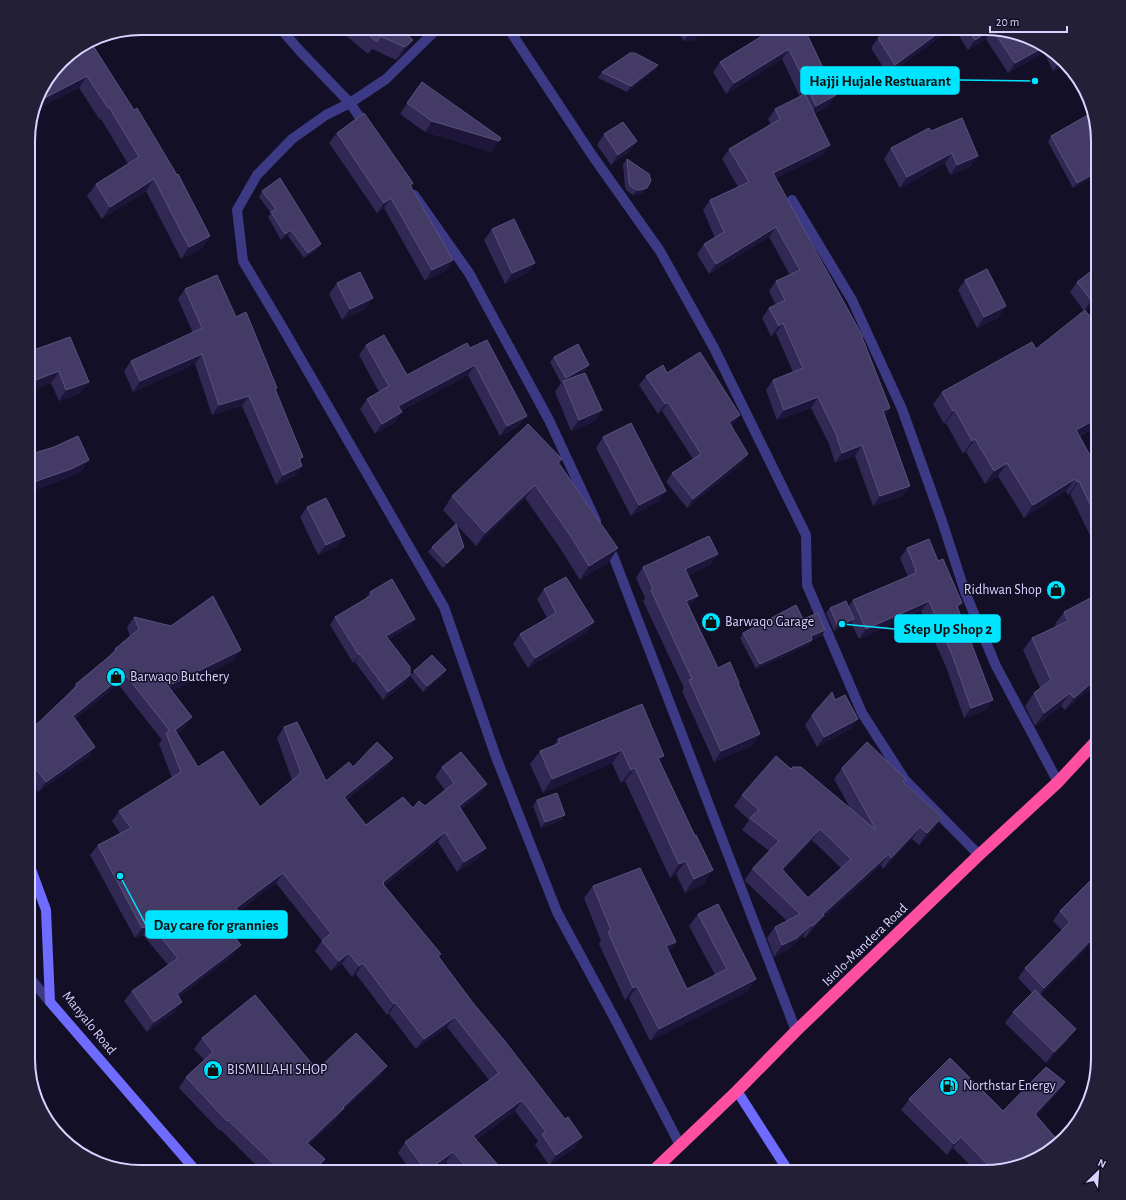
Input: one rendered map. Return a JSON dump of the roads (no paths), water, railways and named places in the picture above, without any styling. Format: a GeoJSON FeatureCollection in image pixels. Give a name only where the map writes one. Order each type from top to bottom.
{"type":"FeatureCollection","features":[{"type":"Feature","properties":{"kind":"highway","name":"Isiolo-Mandera Road"},"geometry":{"type":"LineString","coordinates":[[659,1165],[979,855],[1058,782],[1091,747]]}},
{"type":"Feature","properties":{"kind":"street"},"geometry":{"type":"LineString","coordinates":[[286,35],[350,103],[373,136]]}},
{"type":"Feature","properties":{"kind":"street"},"geometry":{"type":"LineString","coordinates":[[431,35],[386,79],[350,103],[326,115],[292,139],[257,175],[237,210],[243,260],[444,607],[496,757],[557,912],[617,1022],[680,1145]]}},
{"type":"Feature","properties":{"kind":"street"},"geometry":{"type":"LineString","coordinates":[[513,35],[592,155],[660,251],[714,348],[806,535],[806,585],[862,713],[905,780],[979,855]]}},
{"type":"Feature","properties":{"kind":"street"},"geometry":{"type":"LineString","coordinates":[[410,188],[469,273],[549,420],[603,534],[617,565],[796,1031]]}},
{"type":"Feature","properties":{"kind":"street"},"geometry":{"type":"LineString","coordinates":[[792,200],[852,300],[902,408],[942,521],[965,592],[996,666],[1058,782]]}},
{"type":"Feature","properties":{"kind":"street","name":"Manyalo Road"},"geometry":{"type":"LineString","coordinates":[[35,880],[46,910],[50,1002],[191,1165]]}},
{"type":"Feature","properties":{"kind":"street"},"geometry":{"type":"LineString","coordinates":[[35,984],[50,1002]]}},
{"type":"Feature","properties":{"kind":"street"},"geometry":{"type":"LineString","coordinates":[[737,1091],[785,1165]]}},
{"type":"Feature","properties":{"kind":"place","name":"Hajji Hujale Restuarant"},"geometry":{"type":"Point","coordinates":[1035,81]}},
{"type":"Feature","properties":{"kind":"place","name":"Ridhwan Shop"},"geometry":{"type":"Point","coordinates":[1056,590]}},
{"type":"Feature","properties":{"kind":"place","name":"Barwaqo Garage"},"geometry":{"type":"Point","coordinates":[711,622]}},
{"type":"Feature","properties":{"kind":"place","name":"Step Up Shop 2"},"geometry":{"type":"Point","coordinates":[842,624]}},
{"type":"Feature","properties":{"kind":"place","name":"Barwaqo Butchery"},"geometry":{"type":"Point","coordinates":[116,677]}},
{"type":"Feature","properties":{"kind":"place","name":"Day care for grannies"},"geometry":{"type":"Point","coordinates":[120,876]}},
{"type":"Feature","properties":{"kind":"place","name":"BISMILLAHI SHOP"},"geometry":{"type":"Point","coordinates":[213,1070]}},
{"type":"Feature","properties":{"kind":"place","name":"Northstar Energy"},"geometry":{"type":"Point","coordinates":[949,1086]}}]}
